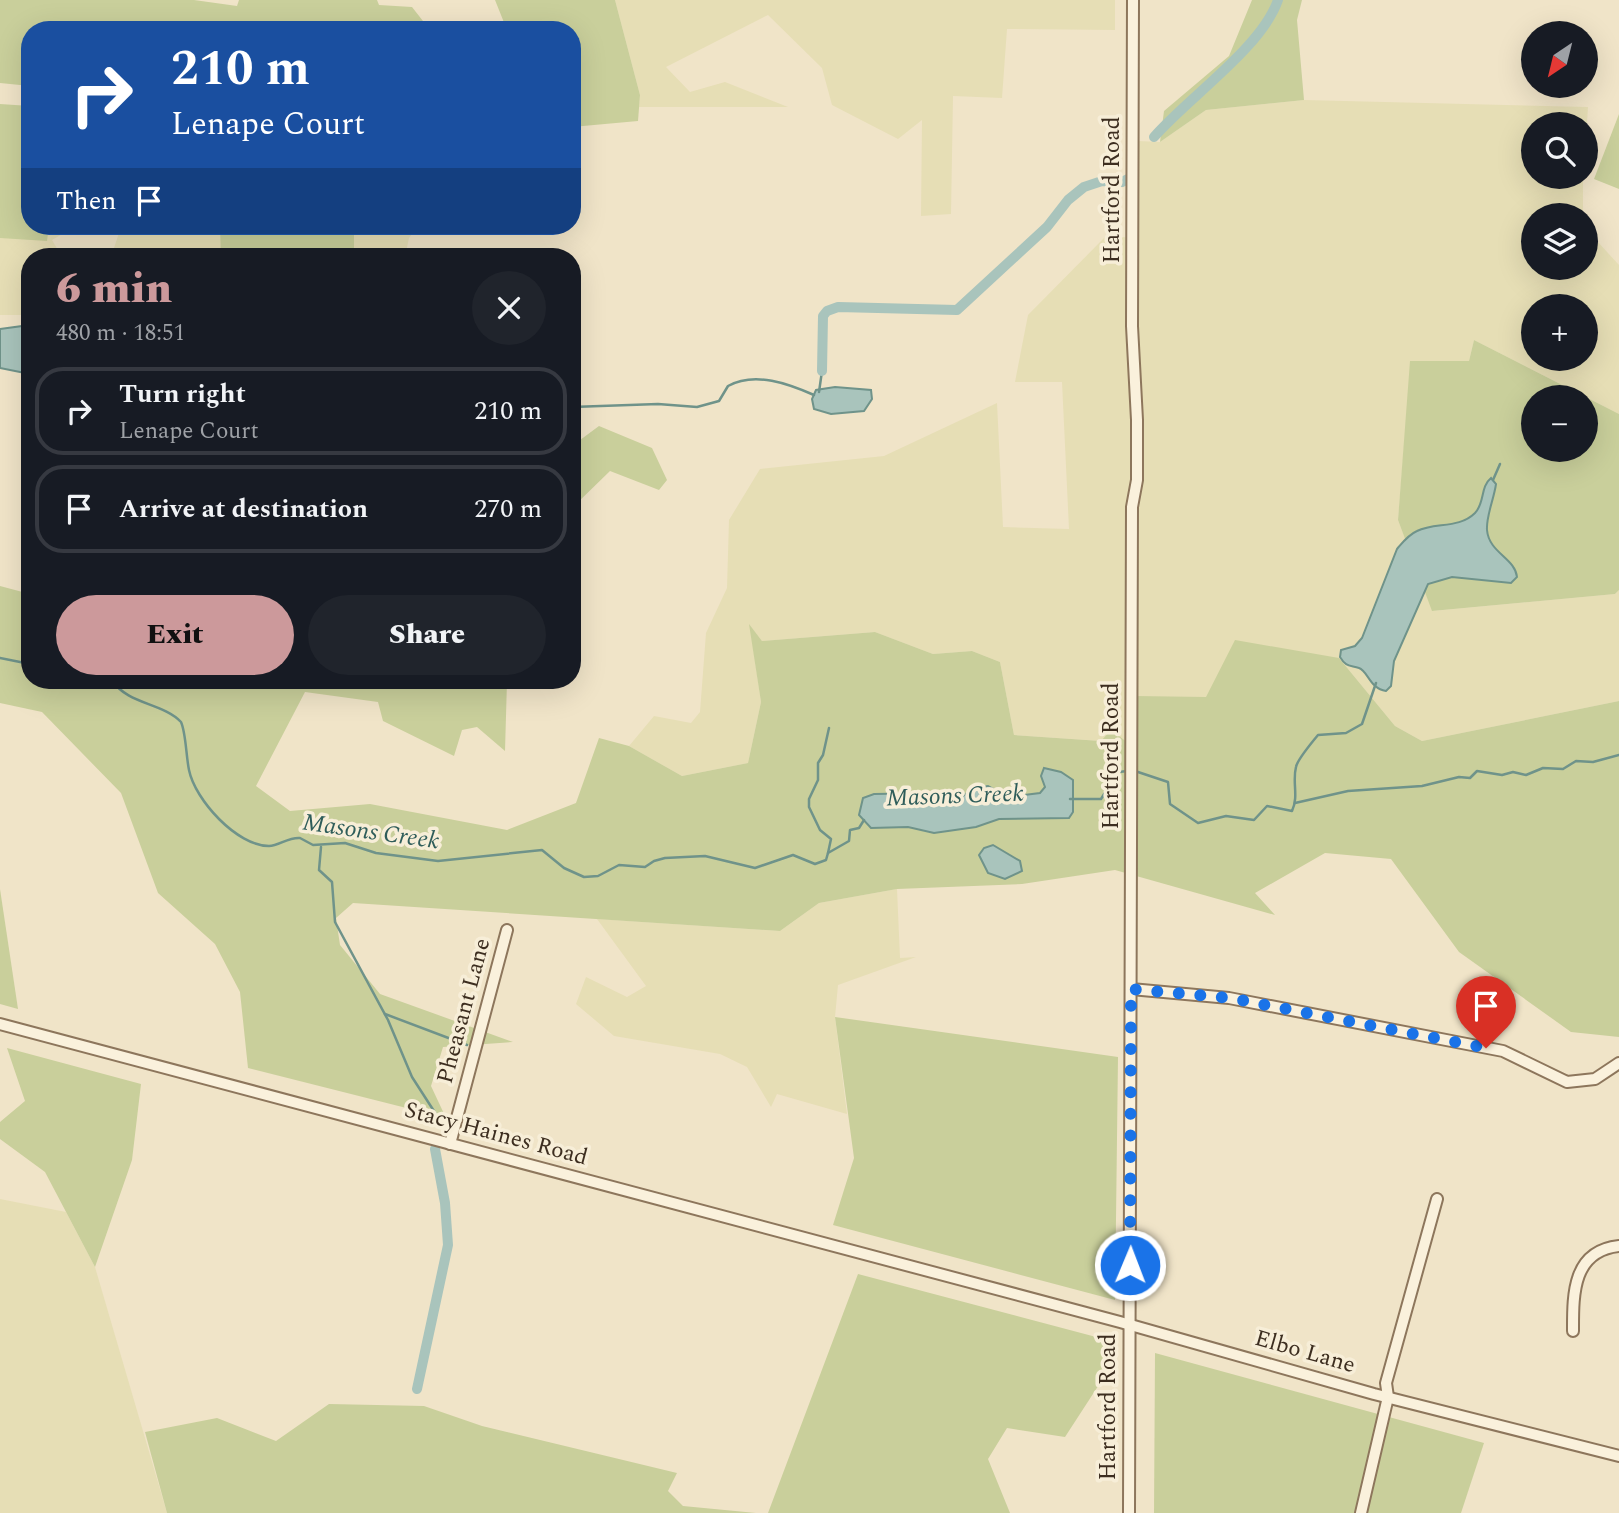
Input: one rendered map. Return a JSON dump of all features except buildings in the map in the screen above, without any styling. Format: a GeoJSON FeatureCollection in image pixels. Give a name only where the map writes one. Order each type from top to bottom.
{"type":"FeatureCollection","features":[{"type":"Feature","properties":{"kind":"street","name":"Hartford Road"},"geometry":{"type":"LineString","coordinates":[[1129,1513],[1132,508],[1136,480],[1137,419],[1132,326],[1133,0]]}},
{"type":"Feature","properties":{"kind":"street","name":"Pheasant Lane"},"geometry":{"type":"LineString","coordinates":[[450,1144],[507,930]]}},
{"type":"Feature","properties":{"kind":"street"},"geometry":{"type":"LineString","coordinates":[[1131,989],[1230,998],[1481,1046],[1510,1053],[1567,1082],[1595,1079],[1619,1063]]}},
{"type":"Feature","properties":{"kind":"street","name":"Stacy Haines Road"},"geometry":{"type":"LineString","coordinates":[[0,1024],[981,1286]]}},
{"type":"Feature","properties":{"kind":"street"},"geometry":{"type":"LineString","coordinates":[[1361,1513],[1388,1397],[1387,1383],[1437,1199]]}},
{"type":"Feature","properties":{"kind":"street"},"geometry":{"type":"LineString","coordinates":[[1573,1331],[1573,1290],[1579,1274],[1600,1252],[1619,1246]]}},
{"type":"Feature","properties":{"kind":"street","name":"Elbo Lane"},"geometry":{"type":"LineString","coordinates":[[981,1286],[1388,1397],[1619,1456]]}},
{"type":"Feature","properties":{"kind":"shaded area"},"geometry":{"type":"Polygon","coordinates":[[[615,0],[1115,0],[1115,30],[1007,29],[1002,98],[953,96],[951,214],[921,216],[922,120],[898,139],[832,105],[822,68],[768,15],[666,67],[690,92],[725,82],[788,107],[639,107],[640,95],[615,0]]]}},
{"type":"Feature","properties":{"kind":"shaded area"},"geometry":{"type":"Polygon","coordinates":[[[1304,100],[1588,107],[1588,112],[1521,112],[1521,189],[1583,189],[1583,203],[1521,203],[1521,280],[1598,280],[1598,242],[1619,265],[1619,414],[1598,403],[1598,385],[1562,385],[1535,371],[1598,371],[1598,294],[1521,294],[1521,364],[1474,340],[1469,361],[1411,361],[1398,520],[1433,611],[1615,594],[1619,590],[1619,701],[1422,741],[1395,726],[1339,658],[1206,697],[1137,750],[1102,741],[1014,735],[1000,662],[972,651],[933,654],[875,632],[762,641],[750,626],[761,702],[748,763],[682,776],[629,746],[654,716],[691,723],[700,712],[706,633],[727,588],[729,520],[760,469],[884,456],[997,403],[1003,527],[1069,529],[1062,382],[1015,382],[1028,315],[1106,236],[1137,238],[1138,141],[1160,142],[1206,110],[1304,100]]]}},
{"type":"Feature","properties":{"kind":"shaded area"},"geometry":{"type":"Polygon","coordinates":[[[0,151],[21,204],[21,235],[61,235],[52,240],[57,248],[21,248],[21,315],[0,315],[0,151]]]}},
{"type":"Feature","properties":{"kind":"shaded area"},"geometry":{"type":"Polygon","coordinates":[[[118,235],[411,235],[407,248],[114,248],[118,235]]]}},
{"type":"Feature","properties":{"kind":"shaded area"},"geometry":{"type":"Polygon","coordinates":[[[897,889],[900,958],[916,957],[838,985],[835,1017],[847,1114],[777,1094],[771,1107],[747,1067],[720,1054],[614,1036],[576,1004],[586,977],[627,997],[646,986],[597,919],[780,931],[819,903],[897,889]]]}},
{"type":"Feature","properties":{"kind":"shaded area"},"geometry":{"type":"Polygon","coordinates":[[[0,1199],[66,1212],[95,1267],[167,1513],[0,1513],[0,1199]]]}},
{"type":"Feature","properties":{"kind":"green space"},"geometry":{"type":"Polygon","coordinates":[[[0,0],[194,0],[237,6],[239,0],[377,0],[379,5],[412,7],[423,21],[21,21],[21,85],[0,83],[0,0]]]}},
{"type":"Feature","properties":{"kind":"green space"},"geometry":{"type":"Polygon","coordinates":[[[495,0],[615,0],[640,95],[638,121],[581,126],[581,21],[503,21],[495,0]]]}},
{"type":"Feature","properties":{"kind":"green space"},"geometry":{"type":"Polygon","coordinates":[[[1252,0],[1302,0],[1297,20],[1304,100],[1206,110],[1160,142],[1164,111],[1229,56],[1252,0]]]}},
{"type":"Feature","properties":{"kind":"green space"},"geometry":{"type":"Polygon","coordinates":[[[0,104],[21,105],[21,235],[48,235],[47,241],[0,238],[0,104]]]}},
{"type":"Feature","properties":{"kind":"green space"},"geometry":{"type":"Polygon","coordinates":[[[1619,114],[1619,189],[1598,181],[1598,169],[1619,114]]]}},
{"type":"Feature","properties":{"kind":"green space"},"geometry":{"type":"Polygon","coordinates":[[[220,235],[354,235],[354,248],[221,248],[220,235]]]}},
{"type":"Feature","properties":{"kind":"green space"},"geometry":{"type":"Polygon","coordinates":[[[1474,340],[1521,364],[1521,371],[1535,371],[1562,385],[1521,385],[1521,462],[1598,462],[1598,403],[1619,414],[1619,590],[1615,594],[1432,611],[1398,520],[1410,361],[1469,361],[1474,340]]]}},
{"type":"Feature","properties":{"kind":"green space"},"geometry":{"type":"Polygon","coordinates":[[[599,426],[652,448],[667,480],[659,490],[610,471],[581,499],[581,439],[599,426]]]}},
{"type":"Feature","properties":{"kind":"green space"},"geometry":{"type":"Polygon","coordinates":[[[0,586],[21,592],[21,689],[507,689],[505,751],[477,727],[462,730],[454,756],[383,721],[378,702],[305,692],[256,786],[290,811],[370,804],[507,830],[576,803],[599,738],[629,746],[682,776],[748,763],[761,702],[749,624],[762,641],[875,632],[933,654],[972,651],[1000,662],[1014,735],[1101,741],[1111,730],[1136,749],[1135,696],[1206,697],[1235,640],[1339,658],[1395,726],[1422,741],[1619,701],[1619,1037],[1571,1032],[1459,952],[1391,859],[1325,853],[1255,893],[1275,915],[1115,870],[1022,884],[897,889],[819,903],[780,931],[353,903],[336,918],[340,945],[380,994],[513,1042],[443,1047],[431,1086],[446,1118],[248,1068],[240,992],[215,944],[158,893],[121,793],[42,712],[0,703],[0,586]]]}},
{"type":"Feature","properties":{"kind":"green space"},"geometry":{"type":"Polygon","coordinates":[[[0,889],[18,1009],[0,1004],[0,889]]]}},
{"type":"Feature","properties":{"kind":"green space"},"geometry":{"type":"Polygon","coordinates":[[[835,1017],[1118,1057],[1115,1300],[833,1225],[854,1158],[835,1017]]]}},
{"type":"Feature","properties":{"kind":"green space"},"geometry":{"type":"Polygon","coordinates":[[[7,1048],[141,1084],[132,1160],[95,1267],[45,1172],[0,1139],[0,1122],[25,1101],[7,1048]]]}},
{"type":"Feature","properties":{"kind":"green space"},"geometry":{"type":"Polygon","coordinates":[[[858,1274],[1115,1342],[1115,1360],[1065,1437],[1007,1428],[988,1459],[1010,1513],[768,1513],[858,1274]]]}},
{"type":"Feature","properties":{"kind":"green space"},"geometry":{"type":"Polygon","coordinates":[[[1155,1353],[1484,1443],[1461,1513],[1154,1513],[1155,1353]]]}},
{"type":"Feature","properties":{"kind":"green space"},"geometry":{"type":"Polygon","coordinates":[[[329,1404],[424,1406],[482,1426],[677,1473],[668,1491],[683,1506],[756,1513],[167,1513],[145,1432],[217,1418],[276,1441],[329,1404]]]}},
{"type":"Feature","properties":{"kind":"water"},"geometry":{"type":"Polygon","coordinates":[[[21,326],[21,372],[0,368],[0,329],[21,326]]]}},
{"type":"Feature","properties":{"kind":"water"},"geometry":{"type":"Polygon","coordinates":[[[835,387],[871,390],[872,399],[864,411],[831,414],[814,409],[812,399],[816,390],[835,387]]]}},
{"type":"Feature","properties":{"kind":"water"},"geometry":{"type":"Polygon","coordinates":[[[1491,478],[1496,484],[1488,519],[1489,538],[1512,565],[1517,577],[1511,583],[1452,577],[1428,584],[1394,661],[1391,686],[1386,691],[1381,690],[1362,670],[1344,663],[1340,657],[1341,650],[1355,646],[1362,638],[1401,544],[1424,528],[1469,518],[1478,509],[1485,486],[1491,478]]]}},
{"type":"Feature","properties":{"kind":"water"},"geometry":{"type":"Polygon","coordinates":[[[1044,768],[1061,772],[1073,780],[1073,812],[1069,818],[999,819],[976,827],[934,833],[908,827],[871,828],[859,815],[863,798],[874,794],[937,793],[960,798],[974,788],[988,786],[1008,797],[1040,793],[1045,787],[1041,776],[1044,768]]]}},
{"type":"Feature","properties":{"kind":"water"},"geometry":{"type":"Polygon","coordinates":[[[993,845],[1020,861],[1022,871],[1005,879],[988,873],[979,855],[984,848],[993,845]]]}},
{"type":"Feature","properties":{"kind":"waterway"},"geometry":{"type":"LineString","coordinates":[[1154,137],[1257,36],[1270,18],[1278,0]]}},
{"type":"Feature","properties":{"kind":"waterway"},"geometry":{"type":"LineString","coordinates":[[822,371],[823,316],[827,311],[838,307],[957,310],[1047,227],[1068,200],[1084,187],[1102,181],[1122,182],[1130,178]]}},
{"type":"Feature","properties":{"kind":"waterway"},"geometry":{"type":"LineString","coordinates":[[819,392],[822,371]]}},
{"type":"Feature","properties":{"kind":"waterway"},"geometry":{"type":"LineString","coordinates":[[581,407],[658,404],[697,407],[719,401],[728,386],[760,379],[783,383],[814,395]]}},
{"type":"Feature","properties":{"kind":"waterway"},"geometry":{"type":"LineString","coordinates":[[1493,480],[1500,464]]}},
{"type":"Feature","properties":{"kind":"waterway","name":"Masons Creek"},"geometry":{"type":"LineString","coordinates":[[0,658],[21,662]]}},
{"type":"Feature","properties":{"kind":"waterway","name":"Masons Creek"},"geometry":{"type":"LineString","coordinates":[[1135,771],[1168,782],[1170,804],[1198,823],[1226,816],[1254,820],[1267,806],[1292,811],[1295,800],[1295,773],[1302,756],[1318,735],[1346,733],[1362,724],[1376,683]]}},
{"type":"Feature","properties":{"kind":"waterway","name":"Masons Creek"},"geometry":{"type":"LineString","coordinates":[[119,689],[165,711],[181,722],[189,770],[200,795],[231,830],[257,844],[273,846],[300,838],[313,845],[345,843],[376,853],[438,861],[542,850],[564,868],[584,877],[598,876],[619,865],[645,867],[665,858],[705,856],[755,868],[793,855],[815,864],[826,860],[828,853],[849,841],[850,830],[859,828],[864,820]]}},
{"type":"Feature","properties":{"kind":"waterway"},"geometry":{"type":"LineString","coordinates":[[828,853],[831,839],[820,830],[809,807],[809,799],[818,780],[818,763],[823,755],[829,728]]}},
{"type":"Feature","properties":{"kind":"waterway","name":"Masons Creek"},"geometry":{"type":"LineString","coordinates":[[1295,803],[1348,791],[1422,786],[1459,777],[1470,778],[1477,771],[1526,775],[1543,768],[1563,769],[1576,761],[1593,762],[1619,755]]}},
{"type":"Feature","properties":{"kind":"waterway","name":"Masons Creek"},"geometry":{"type":"LineString","coordinates":[[1070,799],[1101,799],[1118,772],[1128,771]]}},
{"type":"Feature","properties":{"kind":"waterway"},"geometry":{"type":"LineString","coordinates":[[321,847],[319,870],[332,882],[335,922],[388,1020],[412,1077],[441,1122]]}},
{"type":"Feature","properties":{"kind":"waterway"},"geometry":{"type":"LineString","coordinates":[[385,1014],[467,1045]]}},
{"type":"Feature","properties":{"kind":"waterway"},"geometry":{"type":"LineString","coordinates":[[417,1389],[448,1245],[445,1203],[435,1149]]}},
{"type":"Feature","properties":{"kind":"route"},"geometry":{"type":"LineString","coordinates":[[1130,1265],[1131,989],[1230,998],[1486,1048]]}}]}
